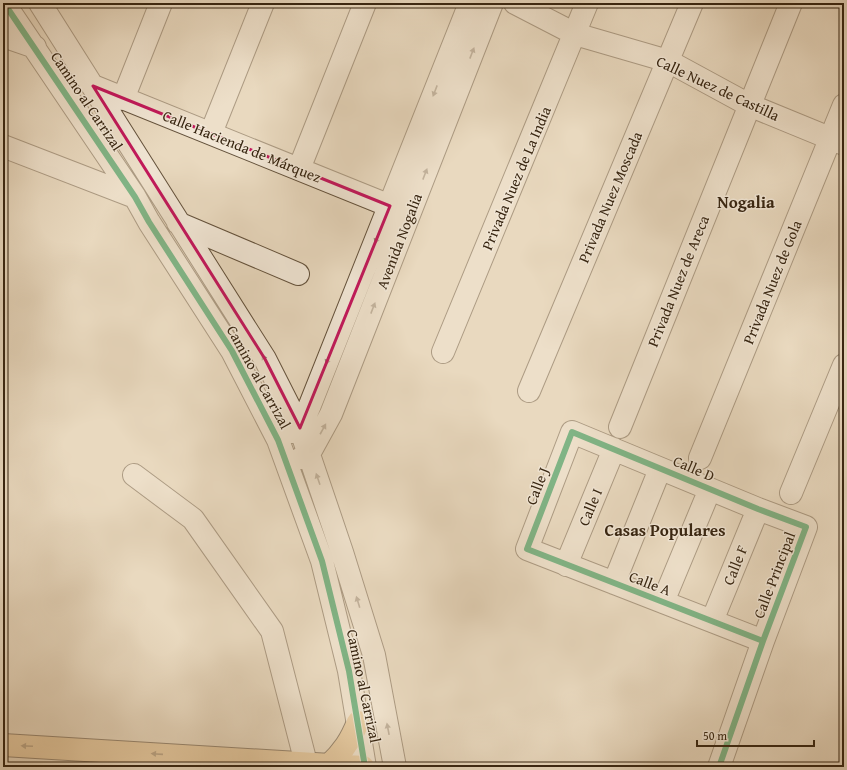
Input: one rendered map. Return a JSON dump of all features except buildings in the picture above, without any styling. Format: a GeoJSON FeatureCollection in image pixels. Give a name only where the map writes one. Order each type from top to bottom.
{"type":"FeatureCollection","features":[{"type":"Feature","properties":{"kind":"highway"},"geometry":{"type":"LineString","coordinates":[[329,765],[342,753],[352,738],[358,722]]}},
{"type":"Feature","properties":{"kind":"highway"},"geometry":{"type":"LineString","coordinates":[[3,745],[364,767]]}},
{"type":"Feature","properties":{"kind":"street","name":"Camino al Carrizal"},"geometry":{"type":"LineString","coordinates":[[4,3],[135,197],[148,222],[232,351],[278,440],[322,561],[349,671],[364,767]]}},
{"type":"Feature","properties":{"kind":"street"},"geometry":{"type":"LineString","coordinates":[[123,98],[162,3]]}},
{"type":"Feature","properties":{"kind":"street"},"geometry":{"type":"LineString","coordinates":[[211,134],[263,3]]}},
{"type":"Feature","properties":{"kind":"street"},"geometry":{"type":"LineString","coordinates":[[299,169],[365,3]]}},
{"type":"Feature","properties":{"kind":"street","name":"Avenida Nogalia"},"geometry":{"type":"LineString","coordinates":[[300,428],[470,3]]}},
{"type":"Feature","properties":{"kind":"street","name":"Avenida Nogalia"},"geometry":{"type":"LineString","coordinates":[[309,454],[331,414],[492,3]]}},
{"type":"Feature","properties":{"kind":"street","name":"Calle Nuez de Castilla"},"geometry":{"type":"LineString","coordinates":[[515,3],[575,34],[668,61],[749,105],[837,141]]}},
{"type":"Feature","properties":{"kind":"street","name":"Privada Nuez de La India"},"geometry":{"type":"LineString","coordinates":[[443,352],[587,3]]}},
{"type":"Feature","properties":{"kind":"street","name":"Privada Nuez Moscada"},"geometry":{"type":"LineString","coordinates":[[529,392],[692,3]]}},
{"type":"Feature","properties":{"kind":"street","name":"Privada Nuez de Areca"},"geometry":{"type":"LineString","coordinates":[[620,427],[791,3]]}},
{"type":"Feature","properties":{"kind":"street","name":"Camino al Carrizal"},"geometry":{"type":"LineString","coordinates":[[49,8],[93,86],[265,359],[300,428],[342,552],[374,655],[395,767]]}},
{"type":"Feature","properties":{"kind":"street"},"geometry":{"type":"LineString","coordinates":[[3,36],[35,48]]}},
{"type":"Feature","properties":{"kind":"street","name":"Calle Hacienda de Márquez"},"geometry":{"type":"LineString","coordinates":[[93,86],[390,206]]}},
{"type":"Feature","properties":{"kind":"street","name":"Privada Nuez de Gola"},"geometry":{"type":"LineString","coordinates":[[700,458],[837,141],[844,105]]}},
{"type":"Feature","properties":{"kind":"street"},"geometry":{"type":"LineString","coordinates":[[3,146],[135,197]]}},
{"type":"Feature","properties":{"kind":"street"},"geometry":{"type":"LineString","coordinates":[[178,223],[298,274]]}},
{"type":"Feature","properties":{"kind":"street"},"geometry":{"type":"LineString","coordinates":[[791,493],[844,365]]}},
{"type":"Feature","properties":{"kind":"street"},"geometry":{"type":"LineString","coordinates":[[278,440],[300,428]]}},
{"type":"Feature","properties":{"kind":"street","name":"Calle D"},"geometry":{"type":"LineString","coordinates":[[572,432],[758,509],[806,527]]}},
{"type":"Feature","properties":{"kind":"street","name":"Calle J"},"geometry":{"type":"LineString","coordinates":[[526,549],[572,432]]}},
{"type":"Feature","properties":{"kind":"street","name":"Calle I"},"geometry":{"type":"LineString","coordinates":[[566,565],[614,449]]}},
{"type":"Feature","properties":{"kind":"street"},"geometry":{"type":"LineString","coordinates":[[288,465],[309,454]]}},
{"type":"Feature","properties":{"kind":"street"},"geometry":{"type":"LineString","coordinates":[[614,583],[660,469]]}},
{"type":"Feature","properties":{"kind":"street"},"geometry":{"type":"LineString","coordinates":[[134,476],[193,519],[272,631],[306,763]]}},
{"type":"Feature","properties":{"kind":"street"},"geometry":{"type":"LineString","coordinates":[[664,602],[710,489]]}},
{"type":"Feature","properties":{"kind":"street","name":"Calle F"},"geometry":{"type":"LineString","coordinates":[[712,621],[758,509]]}},
{"type":"Feature","properties":{"kind":"street","name":"Calle Principal"},"geometry":{"type":"LineString","coordinates":[[719,767],[763,641],[806,527]]}},
{"type":"Feature","properties":{"kind":"street","name":"Calle A"},"geometry":{"type":"LineString","coordinates":[[526,549],[763,641]]}},
{"type":"Feature","properties":{"kind":"highlighted area"},"geometry":{"type":"Polygon","coordinates":[[[93,86],[390,206],[300,428],[265,359],[93,86]]]}},
{"type":"Feature","properties":{"kind":"cycle path"},"geometry":{"type":"LineString","coordinates":[[4,3],[135,197],[149,222],[232,351],[278,440],[322,561],[349,671],[365,767]]}},
{"type":"Feature","properties":{"kind":"cycle path"},"geometry":{"type":"LineString","coordinates":[[719,767],[763,641],[806,527],[758,509],[572,432],[527,549],[763,641]]}},
{"type":"Feature","properties":{"kind":"district","name":"Nogalia"},"geometry":{"type":"Point","coordinates":[746,201]}},
{"type":"Feature","properties":{"kind":"district","name":"Casas Populares"},"geometry":{"type":"Point","coordinates":[665,529]}}]}
